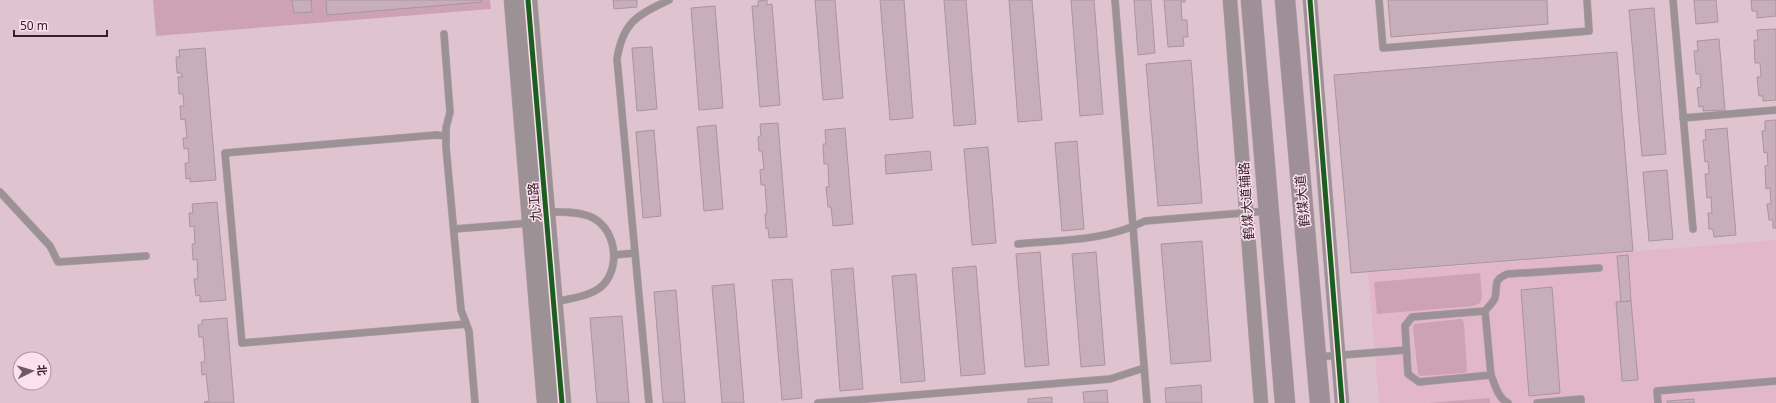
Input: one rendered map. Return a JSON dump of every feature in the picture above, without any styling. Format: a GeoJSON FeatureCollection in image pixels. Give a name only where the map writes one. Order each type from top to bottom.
{"type":"FeatureCollection","features":[{"type":"Feature","properties":{"kind":"main road"},"geometry":{"type":"LineString","coordinates":[[1251,0],[1285,403]]}},
{"type":"Feature","properties":{"kind":"main road","name":"鹤煤大道"},"geometry":{"type":"LineString","coordinates":[[1285,0],[1320,403]]}},
{"type":"Feature","properties":{"kind":"street","name":"九江路"},"geometry":{"type":"LineString","coordinates":[[513,0],[546,403]]}},
{"type":"Feature","properties":{"kind":"street","name":"九江路"},"geometry":{"type":"LineString","coordinates":[[528,0],[562,403]]}},
{"type":"Feature","properties":{"kind":"street","name":"鹤煤大道辅路"},"geometry":{"type":"LineString","coordinates":[[1230,0],[1262,403]]}},
{"type":"Feature","properties":{"kind":"street"},"geometry":{"type":"LineString","coordinates":[[1310,0],[1342,403]]}},
{"type":"Feature","properties":{"kind":"lane"},"geometry":{"type":"LineString","coordinates":[[648,403],[617,59],[619,48],[626,30],[639,14],[669,0]]}},
{"type":"Feature","properties":{"kind":"lane"},"geometry":{"type":"LineString","coordinates":[[1115,0],[1147,403]]}},
{"type":"Feature","properties":{"kind":"lane"},"geometry":{"type":"LineString","coordinates":[[1379,0],[1383,48],[1589,31],[1587,0]]}},
{"type":"Feature","properties":{"kind":"lane"},"geometry":{"type":"LineString","coordinates":[[1673,0],[1693,229]]}},
{"type":"Feature","properties":{"kind":"lane"},"geometry":{"type":"LineString","coordinates":[[444,34],[450,112],[446,136],[461,310],[469,331],[475,403]]}},
{"type":"Feature","properties":{"kind":"lane"},"geometry":{"type":"LineString","coordinates":[[1683,118],[1776,110]]}},
{"type":"Feature","properties":{"kind":"lane"},"geometry":{"type":"LineString","coordinates":[[446,136],[436,135],[225,153],[242,343],[466,324]]}},
{"type":"Feature","properties":{"kind":"lane"},"geometry":{"type":"LineString","coordinates":[[0,192],[50,246],[58,262],[146,256]]}},
{"type":"Feature","properties":{"kind":"lane"},"geometry":{"type":"LineString","coordinates":[[1018,244],[1095,238],[1133,227],[1145,221],[1269,211]]}},
{"type":"Feature","properties":{"kind":"lane"},"geometry":{"type":"LineString","coordinates":[[546,212],[573,212],[589,216],[596,220],[603,225],[611,239],[614,255],[612,271],[602,286],[585,295],[554,302]]}},
{"type":"Feature","properties":{"kind":"lane"},"geometry":{"type":"LineString","coordinates":[[454,229],[531,223]]}},
{"type":"Feature","properties":{"kind":"lane"},"geometry":{"type":"LineString","coordinates":[[614,255],[635,253]]}},
{"type":"Feature","properties":{"kind":"lane"},"geometry":{"type":"LineString","coordinates":[[1505,402],[1497,391],[1491,376],[1485,311],[1494,299],[1497,281],[1507,274],[1599,268]]}},
{"type":"Feature","properties":{"kind":"lane"},"geometry":{"type":"LineString","coordinates":[[1485,311],[1412,317],[1404,326],[1408,374],[1419,382],[1491,376]]}},
{"type":"Feature","properties":{"kind":"lane"},"geometry":{"type":"LineString","coordinates":[[1316,357],[1406,350]]}},
{"type":"Feature","properties":{"kind":"lane"},"geometry":{"type":"LineString","coordinates":[[818,403],[1110,380],[1144,368]]}},
{"type":"Feature","properties":{"kind":"lane"},"geometry":{"type":"LineString","coordinates":[[1658,403],[1657,391],[1776,381]]}},
{"type":"Feature","properties":{"kind":"lane"},"geometry":{"type":"LineString","coordinates":[[1537,403],[1581,399],[1581,403]]}},
{"type":"Feature","properties":{"kind":"shaded area"},"geometry":{"type":"Polygon","coordinates":[[[153,0],[490,0],[491,9],[156,36],[153,0]]]}},
{"type":"Feature","properties":{"kind":"shaded area"},"geometry":{"type":"Polygon","coordinates":[[[1776,240],[1776,403],[1379,403],[1368,273],[1776,240]]]}},
{"type":"Feature","properties":{"kind":"shaded area"},"geometry":{"type":"Polygon","coordinates":[[[1480,273],[1482,296],[1480,303],[1473,306],[1377,314],[1374,282],[1480,273]]]}},
{"type":"Feature","properties":{"kind":"shaded area"},"geometry":{"type":"Polygon","coordinates":[[[1462,319],[1464,323],[1467,371],[1464,373],[1418,375],[1413,327],[1414,324],[1462,319]]]}},
{"type":"Feature","properties":{"kind":"shaded area"},"geometry":{"type":"Polygon","coordinates":[[[1490,398],[1490,403],[1428,403],[1490,398]]]}},
{"type":"Feature","properties":{"kind":"building"},"geometry":{"type":"Polygon","coordinates":[[[292,0],[311,0],[312,12],[294,13],[292,0]]]}},
{"type":"Feature","properties":{"kind":"building"},"geometry":{"type":"Polygon","coordinates":[[[326,0],[482,0],[482,2],[327,15],[326,0]]]}},
{"type":"Feature","properties":{"kind":"building"},"geometry":{"type":"Polygon","coordinates":[[[613,0],[637,0],[637,7],[614,9],[613,0]]]}},
{"type":"Feature","properties":{"kind":"building"},"geometry":{"type":"Polygon","coordinates":[[[767,0],[767,5],[772,4],[780,105],[760,107],[752,6],[758,6],[758,1],[767,0]]]}},
{"type":"Feature","properties":{"kind":"building"},"geometry":{"type":"Polygon","coordinates":[[[815,0],[835,0],[843,98],[823,100],[815,0]]]}},
{"type":"Feature","properties":{"kind":"building"},"geometry":{"type":"Polygon","coordinates":[[[880,0],[904,0],[913,118],[890,120],[880,0]]]}},
{"type":"Feature","properties":{"kind":"building"},"geometry":{"type":"Polygon","coordinates":[[[944,0],[966,0],[976,124],[954,126],[944,0]]]}},
{"type":"Feature","properties":{"kind":"building"},"geometry":{"type":"Polygon","coordinates":[[[1009,0],[1032,0],[1042,120],[1018,122],[1009,0]]]}},
{"type":"Feature","properties":{"kind":"building"},"geometry":{"type":"Polygon","coordinates":[[[1071,0],[1094,0],[1103,114],[1080,116],[1071,0]]]}},
{"type":"Feature","properties":{"kind":"building"},"geometry":{"type":"Polygon","coordinates":[[[1134,0],[1151,0],[1155,53],[1138,55],[1134,0]]]}},
{"type":"Feature","properties":{"kind":"building"},"geometry":{"type":"Polygon","coordinates":[[[1164,0],[1185,0],[1185,2],[1181,2],[1182,20],[1187,20],[1188,37],[1183,37],[1184,46],[1168,47],[1164,0]]]}},
{"type":"Feature","properties":{"kind":"building"},"geometry":{"type":"Polygon","coordinates":[[[1388,0],[1547,0],[1548,24],[1391,37],[1388,0]]]}},
{"type":"Feature","properties":{"kind":"building"},"geometry":{"type":"Polygon","coordinates":[[[1694,0],[1716,0],[1718,22],[1696,24],[1694,0]]]}},
{"type":"Feature","properties":{"kind":"building"},"geometry":{"type":"Polygon","coordinates":[[[1751,0],[1776,0],[1776,16],[1757,18],[1757,11],[1752,11],[1751,0]]]}},
{"type":"Feature","properties":{"kind":"building"},"geometry":{"type":"Polygon","coordinates":[[[715,6],[723,108],[699,110],[691,8],[715,6]]]}},
{"type":"Feature","properties":{"kind":"building"},"geometry":{"type":"Polygon","coordinates":[[[1654,8],[1666,154],[1642,156],[1629,10],[1654,8]]]}},
{"type":"Feature","properties":{"kind":"building"},"geometry":{"type":"Polygon","coordinates":[[[1776,29],[1776,100],[1763,101],[1763,96],[1759,96],[1757,77],[1761,77],[1760,63],[1755,63],[1754,40],[1758,40],[1757,30],[1776,29]]]}},
{"type":"Feature","properties":{"kind":"building"},"geometry":{"type":"Polygon","coordinates":[[[1719,39],[1725,110],[1703,111],[1703,106],[1699,107],[1697,88],[1701,87],[1700,74],[1696,74],[1694,51],[1698,51],[1697,41],[1719,39]]]}},
{"type":"Feature","properties":{"kind":"building"},"geometry":{"type":"Polygon","coordinates":[[[652,47],[657,109],[637,111],[632,48],[652,47]]]}},
{"type":"Feature","properties":{"kind":"building"},"geometry":{"type":"Polygon","coordinates":[[[205,48],[216,180],[190,182],[190,178],[186,179],[185,163],[189,163],[188,148],[184,149],[183,138],[187,138],[185,119],[181,120],[180,106],[184,106],[183,94],[179,94],[178,77],[182,77],[181,73],[177,73],[176,57],[180,57],[179,50],[205,48]]]}},
{"type":"Feature","properties":{"kind":"building"},"geometry":{"type":"Polygon","coordinates":[[[1617,52],[1633,251],[1351,273],[1334,75],[1617,52]]]}},
{"type":"Feature","properties":{"kind":"building"},"geometry":{"type":"Polygon","coordinates":[[[1191,60],[1202,203],[1158,206],[1146,64],[1191,60]]]}},
{"type":"Feature","properties":{"kind":"building"},"geometry":{"type":"Polygon","coordinates":[[[1776,120],[1776,228],[1773,228],[1773,220],[1769,220],[1767,204],[1771,204],[1770,188],[1766,189],[1765,166],[1768,165],[1767,152],[1764,153],[1762,131],[1765,131],[1765,121],[1776,120]]]}},
{"type":"Feature","properties":{"kind":"building"},"geometry":{"type":"Polygon","coordinates":[[[778,123],[787,237],[769,238],[768,228],[766,229],[765,214],[767,214],[765,185],[761,185],[760,170],[764,169],[762,151],[759,151],[758,137],[761,136],[760,124],[778,123]]]}},
{"type":"Feature","properties":{"kind":"building"},"geometry":{"type":"Polygon","coordinates":[[[716,125],[723,209],[704,211],[697,127],[716,125]]]}},
{"type":"Feature","properties":{"kind":"building"},"geometry":{"type":"Polygon","coordinates":[[[845,128],[853,224],[833,226],[831,207],[828,207],[826,187],[829,187],[828,164],[824,164],[823,144],[826,144],[825,130],[845,128]]]}},
{"type":"Feature","properties":{"kind":"building"},"geometry":{"type":"Polygon","coordinates":[[[1727,128],[1736,235],[1714,237],[1713,229],[1709,229],[1708,213],[1712,213],[1711,197],[1707,198],[1705,174],[1709,174],[1708,161],[1705,162],[1703,140],[1706,140],[1705,130],[1727,128]]]}},
{"type":"Feature","properties":{"kind":"building"},"geometry":{"type":"Polygon","coordinates":[[[654,130],[661,216],[643,218],[636,132],[654,130]]]}},
{"type":"Feature","properties":{"kind":"building"},"geometry":{"type":"Polygon","coordinates":[[[1077,141],[1084,229],[1062,231],[1055,143],[1077,141]]]}},
{"type":"Feature","properties":{"kind":"building"},"geometry":{"type":"Polygon","coordinates":[[[988,147],[996,243],[972,245],[964,149],[988,147]]]}},
{"type":"Feature","properties":{"kind":"building"},"geometry":{"type":"Polygon","coordinates":[[[930,151],[932,170],[886,174],[885,155],[930,151]]]}},
{"type":"Feature","properties":{"kind":"building"},"geometry":{"type":"Polygon","coordinates":[[[1667,170],[1673,239],[1649,241],[1643,172],[1667,170]]]}},
{"type":"Feature","properties":{"kind":"building"},"geometry":{"type":"Polygon","coordinates":[[[217,202],[226,300],[200,302],[200,295],[196,296],[194,279],[198,279],[197,259],[193,260],[192,244],[195,244],[194,226],[190,227],[189,213],[193,213],[192,204],[217,202]]]}},
{"type":"Feature","properties":{"kind":"building"},"geometry":{"type":"Polygon","coordinates":[[[1202,241],[1211,361],[1171,364],[1161,244],[1202,241]]]}},
{"type":"Feature","properties":{"kind":"building"},"geometry":{"type":"Polygon","coordinates":[[[1040,252],[1049,365],[1025,367],[1016,254],[1040,252]]]}},
{"type":"Feature","properties":{"kind":"building"},"geometry":{"type":"Polygon","coordinates":[[[1096,252],[1105,365],[1081,367],[1072,254],[1096,252]]]}},
{"type":"Feature","properties":{"kind":"building"},"geometry":{"type":"Polygon","coordinates":[[[1628,255],[1631,301],[1621,302],[1617,256],[1628,255]]]}},
{"type":"Feature","properties":{"kind":"building"},"geometry":{"type":"Polygon","coordinates":[[[976,266],[985,374],[961,376],[952,268],[976,266]]]}},
{"type":"Feature","properties":{"kind":"building"},"geometry":{"type":"Polygon","coordinates":[[[853,268],[863,389],[840,391],[831,270],[853,268]]]}},
{"type":"Feature","properties":{"kind":"building"},"geometry":{"type":"Polygon","coordinates":[[[916,274],[925,381],[901,383],[892,276],[916,274]]]}},
{"type":"Feature","properties":{"kind":"building"},"geometry":{"type":"Polygon","coordinates":[[[792,279],[802,398],[782,400],[772,280],[792,279]]]}},
{"type":"Feature","properties":{"kind":"building"},"geometry":{"type":"Polygon","coordinates":[[[734,284],[744,403],[722,403],[712,286],[734,284]]]}},
{"type":"Feature","properties":{"kind":"building"},"geometry":{"type":"Polygon","coordinates":[[[1552,287],[1560,393],[1529,396],[1521,290],[1552,287]]]}},
{"type":"Feature","properties":{"kind":"building"},"geometry":{"type":"Polygon","coordinates":[[[676,290],[685,403],[663,403],[654,292],[676,290]]]}},
{"type":"Feature","properties":{"kind":"building"},"geometry":{"type":"Polygon","coordinates":[[[1631,301],[1638,380],[1622,381],[1616,302],[1631,301]]]}},
{"type":"Feature","properties":{"kind":"building"},"geometry":{"type":"Polygon","coordinates":[[[622,316],[629,403],[597,403],[590,318],[622,316]]]}},
{"type":"Feature","properties":{"kind":"building"},"geometry":{"type":"Polygon","coordinates":[[[227,318],[234,403],[205,403],[204,402],[209,401],[206,374],[202,375],[201,362],[205,362],[203,337],[199,337],[198,325],[202,324],[202,320],[227,318]]]}},
{"type":"Feature","properties":{"kind":"building"},"geometry":{"type":"Polygon","coordinates":[[[1201,385],[1202,403],[1166,403],[1165,388],[1201,385]]]}},
{"type":"Feature","properties":{"kind":"building"},"geometry":{"type":"Polygon","coordinates":[[[1107,390],[1108,403],[1084,403],[1083,392],[1107,390]]]}},
{"type":"Feature","properties":{"kind":"building"},"geometry":{"type":"Polygon","coordinates":[[[1052,397],[1052,403],[1028,403],[1028,399],[1052,397]]]}},
{"type":"Feature","properties":{"kind":"building"},"geometry":{"type":"Polygon","coordinates":[[[1694,399],[1694,403],[1667,403],[1667,401],[1694,399]]]}},
{"type":"Feature","properties":{"kind":"cycle path"},"geometry":{"type":"LineString","coordinates":[[528,0],[562,403]]}},
{"type":"Feature","properties":{"kind":"cycle path"},"geometry":{"type":"LineString","coordinates":[[1310,0],[1342,403]]}}]}
